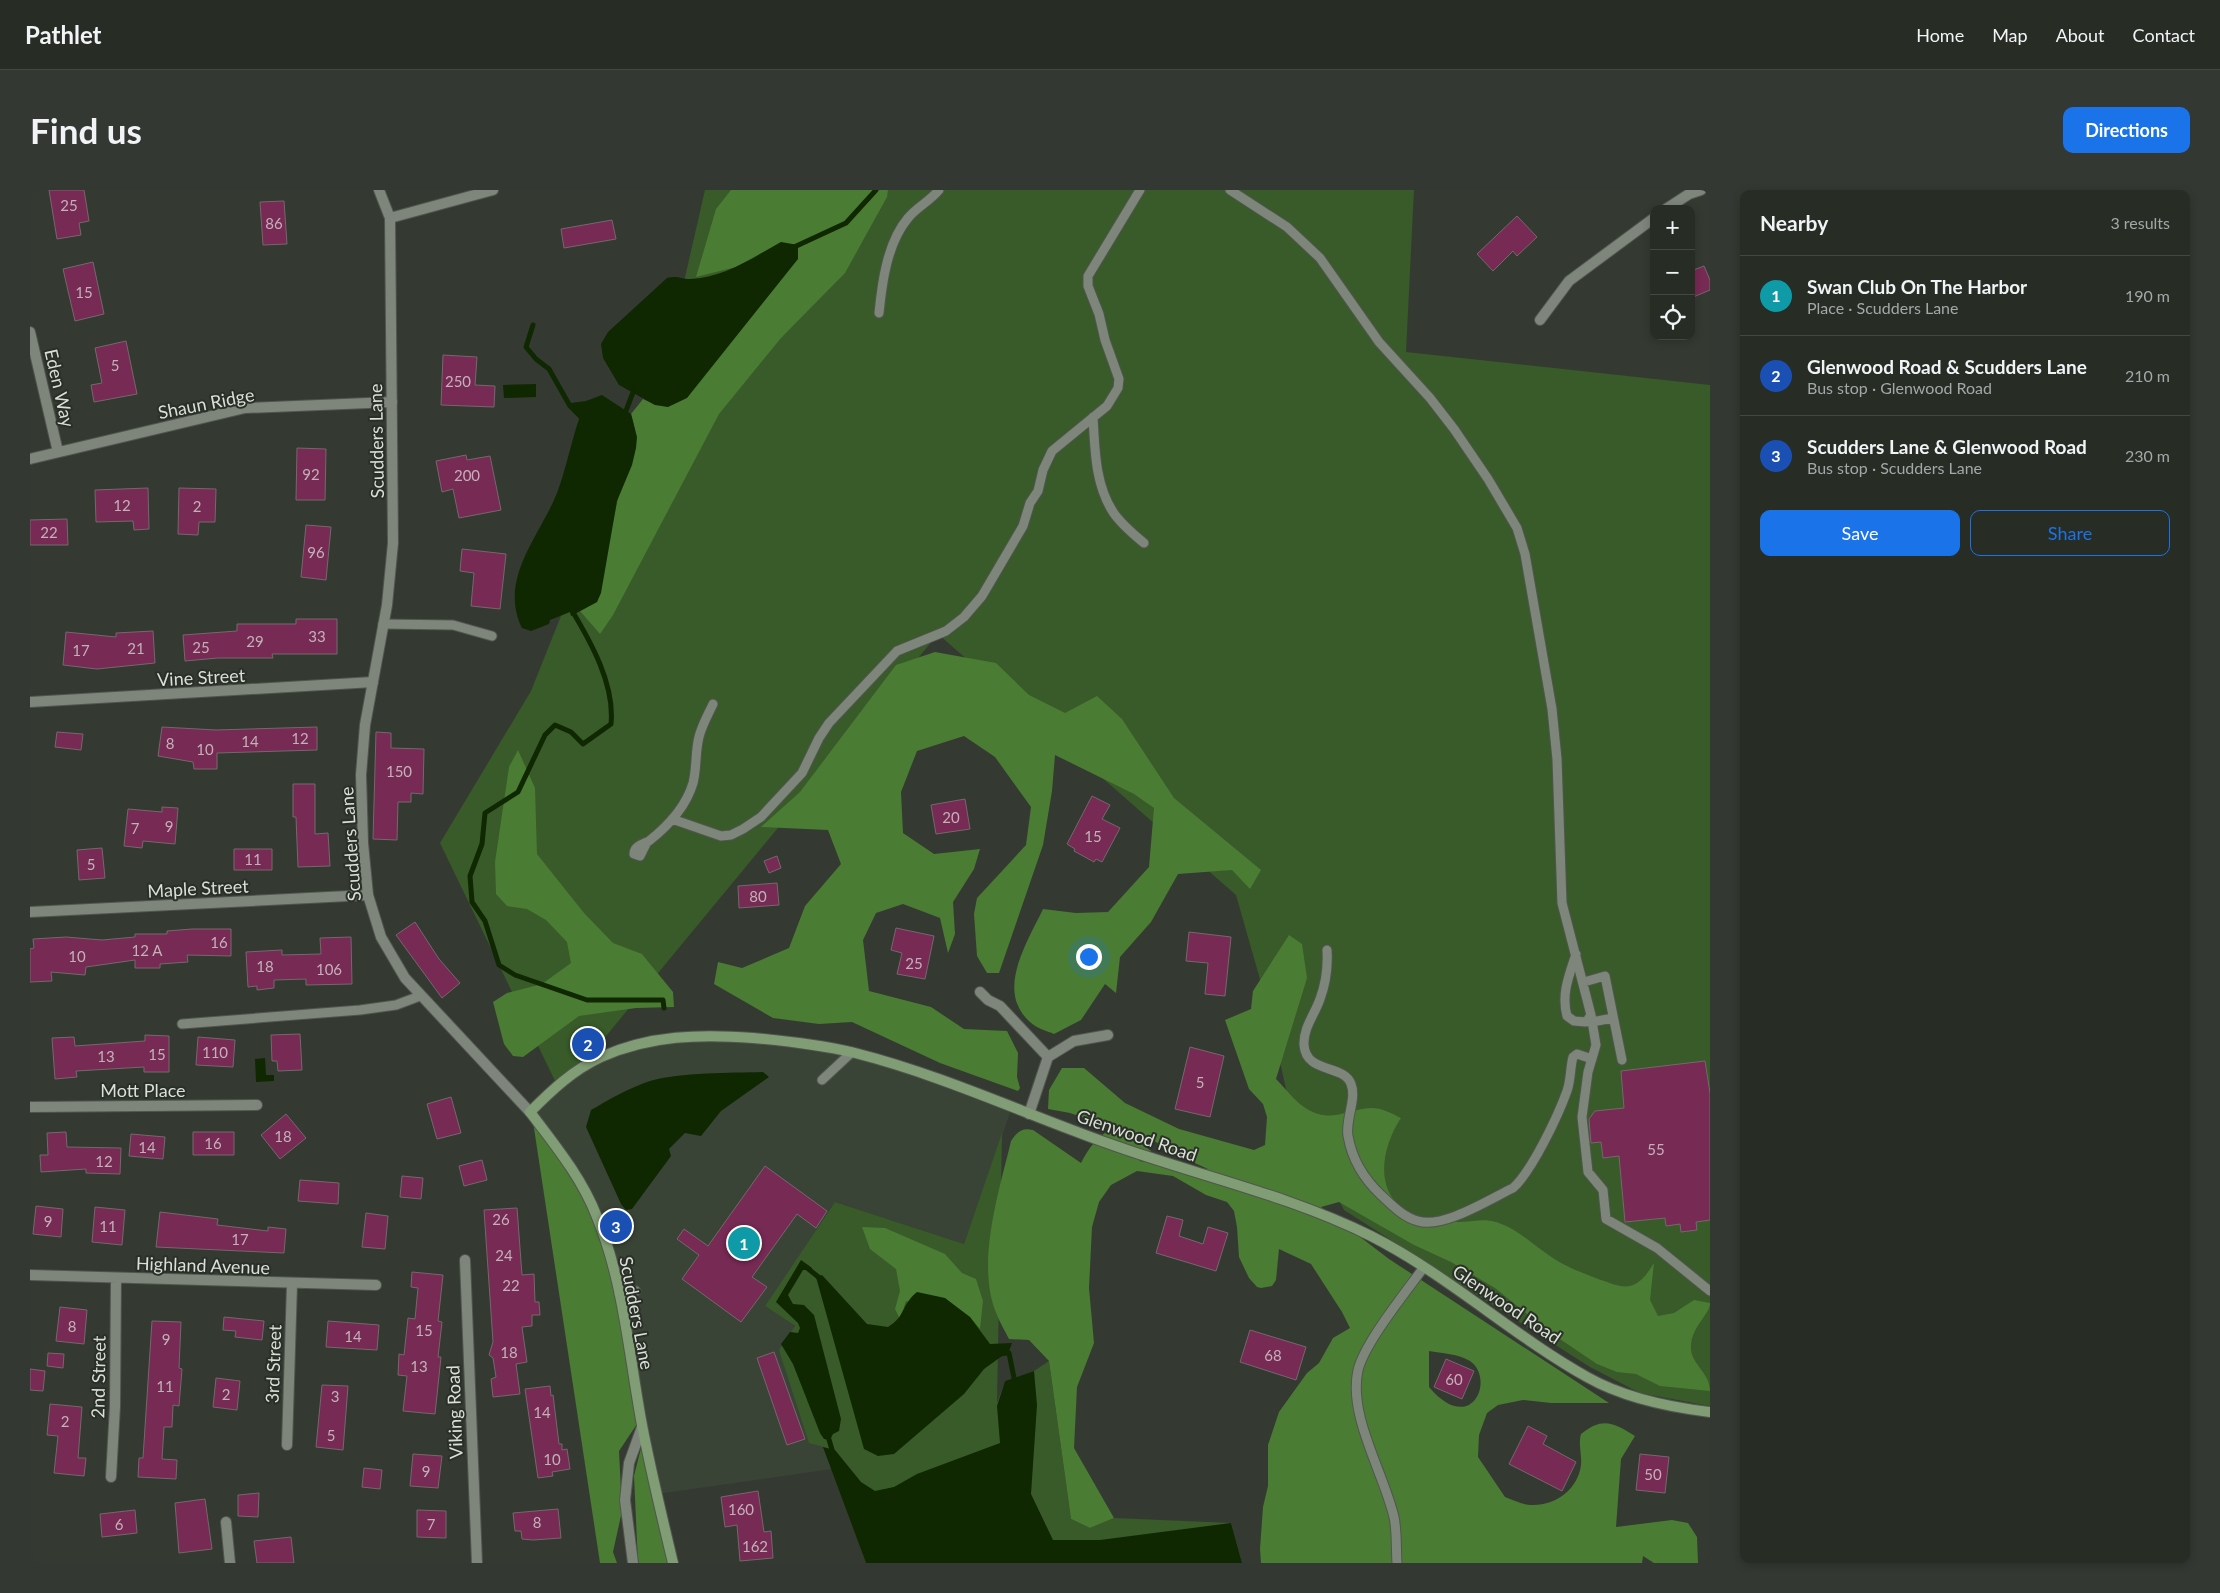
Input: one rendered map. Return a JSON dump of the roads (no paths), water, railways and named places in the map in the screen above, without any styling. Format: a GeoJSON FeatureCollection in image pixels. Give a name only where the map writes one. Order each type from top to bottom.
{"type":"FeatureCollection","features":[{"type":"Feature","properties":{"kind":"main road","name":"Glenwood Road"},"geometry":{"type":"LineString","coordinates":[[530,1112],[557,1085],[578,1070],[604,1056],[658,1039],[712,1035],[793,1042],[852,1052],[932,1077],[1112,1145],[1340,1222],[1393,1248],[1424,1267],[1542,1349],[1589,1378],[1643,1400],[1675,1408],[1710,1412]]}},
{"type":"Feature","properties":{"kind":"main road","name":"Scudders Lane"},"geometry":{"type":"LineString","coordinates":[[530,1112],[574,1171],[606,1240],[619,1294],[642,1427],[673,1563]]}},
{"type":"Feature","properties":{"kind":"street","name":"Scudders Lane"},"geometry":{"type":"LineString","coordinates":[[380,190],[390,218],[393,543],[383,624],[365,725],[361,775],[363,844],[368,895],[380,937],[405,978],[530,1112]]}},
{"type":"Feature","properties":{"kind":"street"},"geometry":{"type":"LineString","coordinates":[[390,218],[493,190]]}},
{"type":"Feature","properties":{"kind":"street"},"geometry":{"type":"LineString","coordinates":[[1672,205],[1690,194],[1701,190]]}},
{"type":"Feature","properties":{"kind":"street"},"geometry":{"type":"LineString","coordinates":[[1540,320],[1569,281],[1650,221]]}},
{"type":"Feature","properties":{"kind":"street","name":"Eden Way"},"geometry":{"type":"LineString","coordinates":[[30,332],[58,452]]}},
{"type":"Feature","properties":{"kind":"street","name":"Shaun Ridge"},"geometry":{"type":"LineString","coordinates":[[30,459],[245,408],[392,402]]}},
{"type":"Feature","properties":{"kind":"street","name":"Vine Street"},"geometry":{"type":"LineString","coordinates":[[30,702],[373,682]]}},
{"type":"Feature","properties":{"kind":"street","name":"Maple Street"},"geometry":{"type":"LineString","coordinates":[[30,912],[368,895]]}},
{"type":"Feature","properties":{"kind":"street"},"geometry":{"type":"LineString","coordinates":[[980,992],[988,1000],[1000,1006],[1048,1057]]}},
{"type":"Feature","properties":{"kind":"street"},"geometry":{"type":"LineString","coordinates":[[1029,1114],[1048,1057],[1074,1041],[1108,1035]]}},
{"type":"Feature","properties":{"kind":"street","name":"Mott Place"},"geometry":{"type":"LineString","coordinates":[[30,1107],[257,1105]]}},
{"type":"Feature","properties":{"kind":"street","name":"Viking Road"},"geometry":{"type":"LineString","coordinates":[[465,1260],[477,1563]]}},
{"type":"Feature","properties":{"kind":"street","name":"Highland Avenue"},"geometry":{"type":"LineString","coordinates":[[30,1275],[376,1286]]}},
{"type":"Feature","properties":{"kind":"street","name":"2nd Street"},"geometry":{"type":"LineString","coordinates":[[111,1477],[115,1406],[116,1278]]}},
{"type":"Feature","properties":{"kind":"street","name":"3rd Street"},"geometry":{"type":"LineString","coordinates":[[287,1444],[292,1284]]}},
{"type":"Feature","properties":{"kind":"street"},"geometry":{"type":"LineString","coordinates":[[633,1563],[626,1500],[629,1463],[642,1427]]}},
{"type":"Feature","properties":{"kind":"street"},"geometry":{"type":"LineString","coordinates":[[226,1522],[230,1563]]}},
{"type":"Feature","properties":{"kind":"lane"},"geometry":{"type":"LineString","coordinates":[[879,313],[884,280],[900,231],[907,219],[939,190]]}},
{"type":"Feature","properties":{"kind":"lane"},"geometry":{"type":"LineString","coordinates":[[672,819],[712,834],[731,835],[755,821],[778,802],[802,774],[818,738],[829,723],[897,651],[946,630],[964,616],[982,596],[1024,526],[1030,503],[1038,491],[1046,462],[1064,440],[1093,418],[1115,396],[1119,379],[1105,340],[1099,314],[1088,286],[1088,276],[1140,190]]}},
{"type":"Feature","properties":{"kind":"lane"},"geometry":{"type":"LineString","coordinates":[[1230,190],[1286,227],[1320,258],[1379,342],[1430,398],[1454,429],[1488,479],[1517,528],[1525,554],[1552,709],[1557,759],[1562,903],[1584,982],[1596,1045],[1583,1097],[1582,1116],[1588,1172],[1603,1190],[1606,1219],[1657,1248],[1710,1291]]}},
{"type":"Feature","properties":{"kind":"lane"},"geometry":{"type":"LineString","coordinates":[[1093,418],[1094,446],[1105,497],[1114,514],[1144,543]]}},
{"type":"Feature","properties":{"kind":"lane"},"geometry":{"type":"LineString","coordinates":[[383,624],[454,625],[492,636]]}},
{"type":"Feature","properties":{"kind":"lane"},"geometry":{"type":"LineString","coordinates":[[647,842],[680,810],[693,783],[699,735],[713,704]]}},
{"type":"Feature","properties":{"kind":"lane"},"geometry":{"type":"LineString","coordinates":[[1327,950],[1324,986],[1304,1040],[1306,1054],[1315,1063],[1345,1076],[1350,1081],[1352,1094],[1348,1136],[1357,1164],[1367,1181],[1404,1216],[1426,1223],[1446,1219],[1513,1188],[1519,1183],[1541,1145],[1568,1091],[1573,1057],[1577,1054],[1592,1059]]}},
{"type":"Feature","properties":{"kind":"lane"},"geometry":{"type":"LineString","coordinates":[[1576,954],[1564,991],[1564,1006],[1567,1016],[1574,1021],[1586,1022],[1592,1018],[1613,1018]]}},
{"type":"Feature","properties":{"kind":"lane"},"geometry":{"type":"LineString","coordinates":[[1584,982],[1605,976],[1622,1060]]}},
{"type":"Feature","properties":{"kind":"lane"},"geometry":{"type":"LineString","coordinates":[[182,1024],[360,1010],[396,1005],[420,996]]}},
{"type":"Feature","properties":{"kind":"lane"},"geometry":{"type":"LineString","coordinates":[[822,1080],[852,1052]]}},
{"type":"Feature","properties":{"kind":"lane"},"geometry":{"type":"LineString","coordinates":[[1396,1563],[1394,1519],[1379,1468],[1358,1413],[1356,1387],[1359,1368],[1386,1318],[1424,1267]]}},
{"type":"Feature","properties":{"kind":"lane"},"geometry":{"type":"LineString","coordinates":[[619,1294],[636,1290]]}},
{"type":"Feature","properties":{"kind":"waterway"},"geometry":{"type":"LineString","coordinates":[[792,248],[846,223],[876,190]]}},
{"type":"Feature","properties":{"kind":"waterway"},"geometry":{"type":"LineString","coordinates":[[533,325],[526,347],[536,359],[549,369],[570,406],[582,418]]}},
{"type":"Feature","properties":{"kind":"waterway"},"geometry":{"type":"LineString","coordinates":[[624,416],[635,387]]}},
{"type":"Feature","properties":{"kind":"waterway"},"geometry":{"type":"LineString","coordinates":[[571,609],[600,664],[609,694],[611,724],[583,744],[571,732],[555,725],[545,735],[518,792],[485,813],[482,844],[470,876],[472,902],[485,921],[499,965],[515,975],[587,1000],[663,1000],[664,1008]]}},
{"type":"Feature","properties":{"kind":"waterway"},"geometry":{"type":"LineString","coordinates":[[806,1267],[822,1280]]}},
{"type":"Feature","properties":{"kind":"waterway"},"geometry":{"type":"LineString","coordinates":[[999,1354],[1009,1353],[1014,1378]]}},
{"type":"Feature","properties":{"kind":"waterway"},"geometry":{"type":"LineString","coordinates":[[827,1433],[833,1453]]}},
{"type":"Feature","properties":{"kind":"place","name":"Glenwood Road & Scudders Lane"},"geometry":{"type":"Point","coordinates":[588,1044]}},
{"type":"Feature","properties":{"kind":"place","name":"Scudders Lane & Glenwood Road"},"geometry":{"type":"Point","coordinates":[616,1226]}},
{"type":"Feature","properties":{"kind":"place","name":"Swan Club On The Harbor"},"geometry":{"type":"Point","coordinates":[744,1243]}}]}
